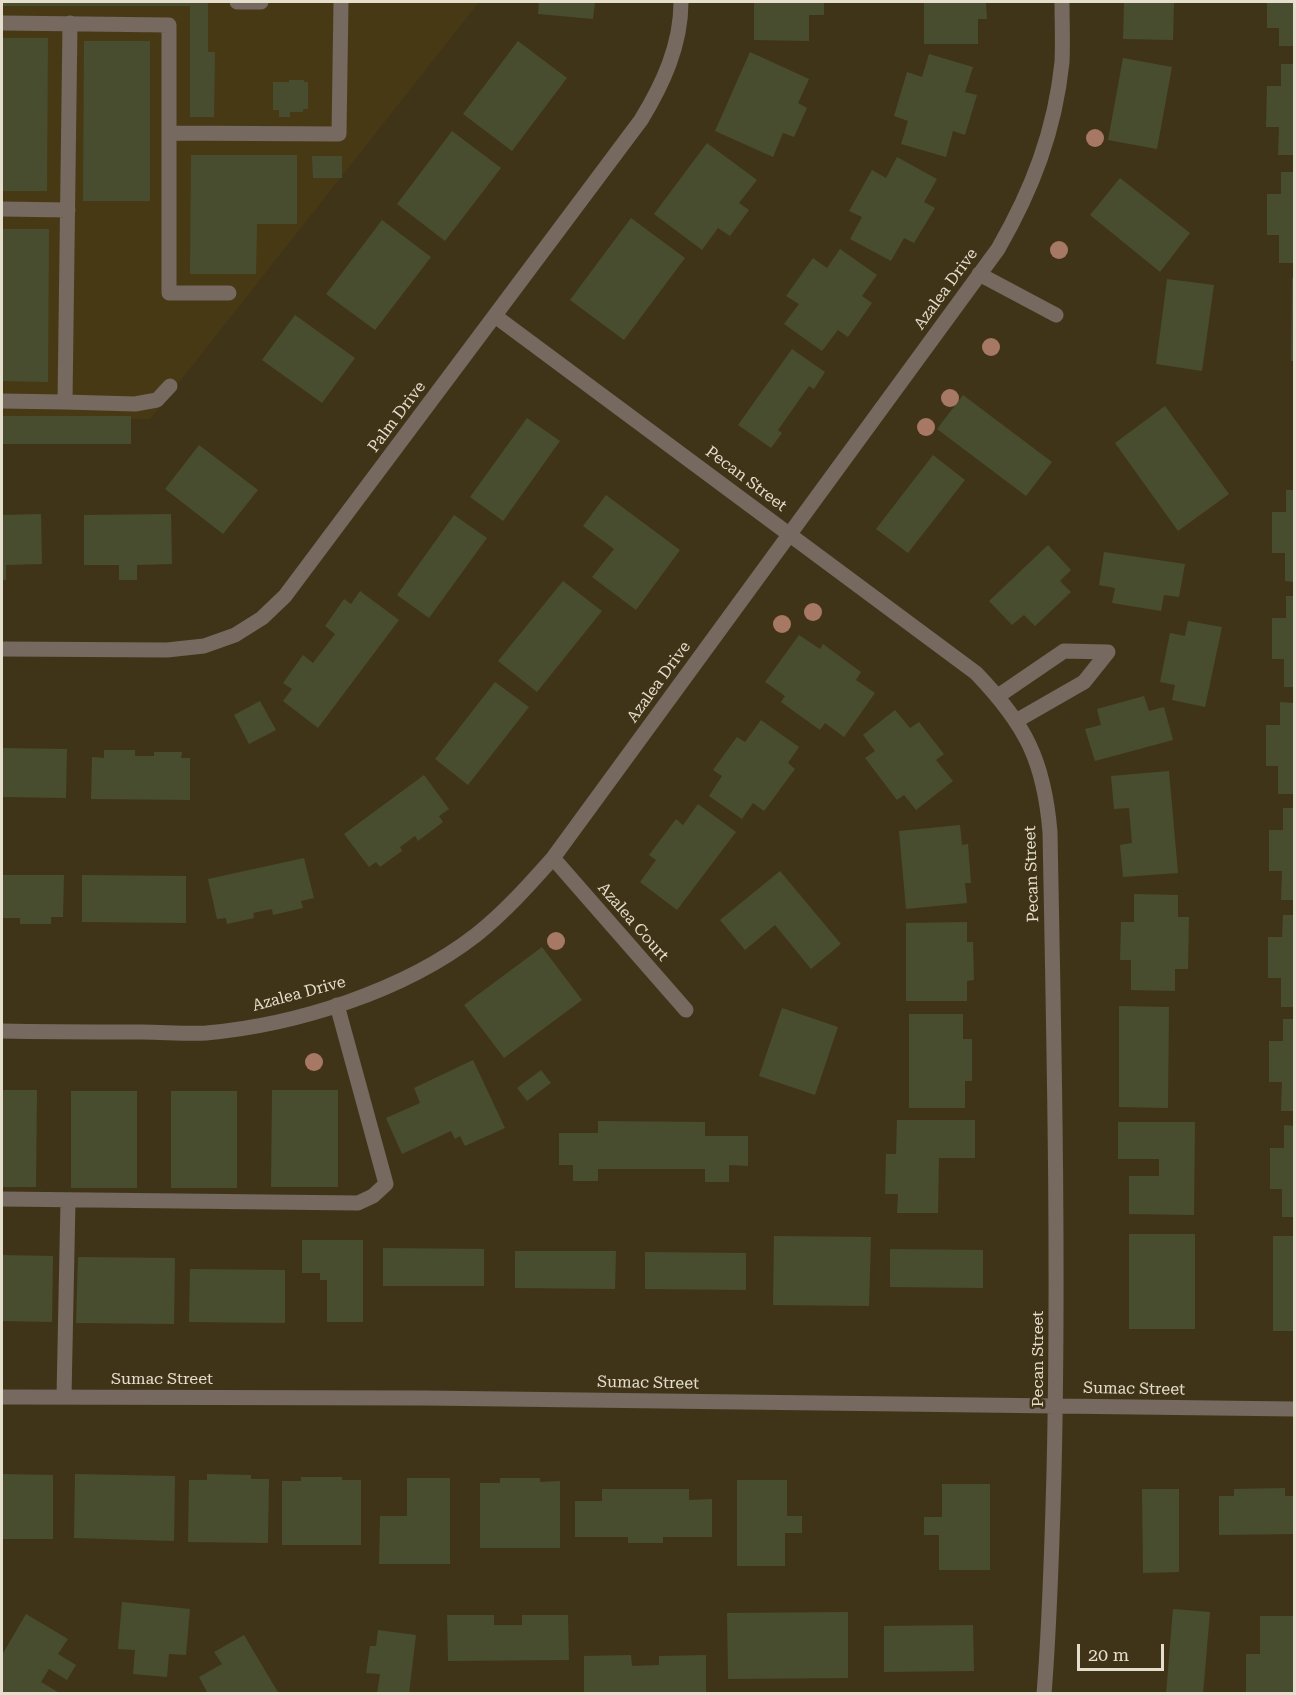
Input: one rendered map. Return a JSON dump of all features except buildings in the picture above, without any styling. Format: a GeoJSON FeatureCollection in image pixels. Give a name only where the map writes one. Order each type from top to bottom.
{"type":"FeatureCollection","features":[{"type":"Feature","properties":{"kind":"street"},"geometry":{"type":"LineString","coordinates":[[237,2],[261,2]]}},
{"type":"Feature","properties":{"kind":"street"},"geometry":{"type":"LineString","coordinates":[[169,133],[339,134],[341,2]]}},
{"type":"Feature","properties":{"kind":"street","name":"Palm Drive"},"geometry":{"type":"LineString","coordinates":[[2,649],[167,650],[204,646],[235,635],[262,618],[285,596],[642,120],[661,86],[676,42],[681,2]]}},
{"type":"Feature","properties":{"kind":"street","name":"Azalea Drive"},"geometry":{"type":"LineString","coordinates":[[2,1031],[205,1033],[277,1022],[337,1005],[386,986],[426,966],[476,935],[518,898],[553,858],[998,249],[1019,213],[1041,162],[1057,101],[1062,60],[1062,2]]}},
{"type":"Feature","properties":{"kind":"street"},"geometry":{"type":"LineString","coordinates":[[2,23],[170,25],[169,293],[229,293]]}},
{"type":"Feature","properties":{"kind":"street"},"geometry":{"type":"LineString","coordinates":[[65,402],[70,24]]}},
{"type":"Feature","properties":{"kind":"street"},"geometry":{"type":"LineString","coordinates":[[2,209],[68,210]]}},
{"type":"Feature","properties":{"kind":"street"},"geometry":{"type":"LineString","coordinates":[[979,274],[1056,315]]}},
{"type":"Feature","properties":{"kind":"street","name":"Pecan Street"},"geometry":{"type":"LineString","coordinates":[[495,316],[976,673],[998,696],[1023,730],[1041,772],[1050,832],[1056,1215],[1056,1406],[1049,1636],[1044,1694]]}},
{"type":"Feature","properties":{"kind":"street"},"geometry":{"type":"LineString","coordinates":[[2,401],[135,404],[157,400],[170,386]]}},
{"type":"Feature","properties":{"kind":"street"},"geometry":{"type":"LineString","coordinates":[[998,696],[1064,651],[1108,652],[1084,682],[1016,721]]}},
{"type":"Feature","properties":{"kind":"street","name":"Azalea Court"},"geometry":{"type":"LineString","coordinates":[[553,858],[686,1010]]}},
{"type":"Feature","properties":{"kind":"street"},"geometry":{"type":"LineString","coordinates":[[2,1199],[358,1203],[373,1196],[386,1184],[337,1005]]}},
{"type":"Feature","properties":{"kind":"street"},"geometry":{"type":"LineString","coordinates":[[64,1397],[68,1200]]}},
{"type":"Feature","properties":{"kind":"street","name":"Sumac Street"},"geometry":{"type":"LineString","coordinates":[[2,1396],[425,1398],[1294,1409]]}},
{"type":"Feature","properties":{"kind":"shaded area"},"geometry":{"type":"Polygon","coordinates":[[[2,2],[479,2],[150,419],[2,419],[2,2]]]}}]}
